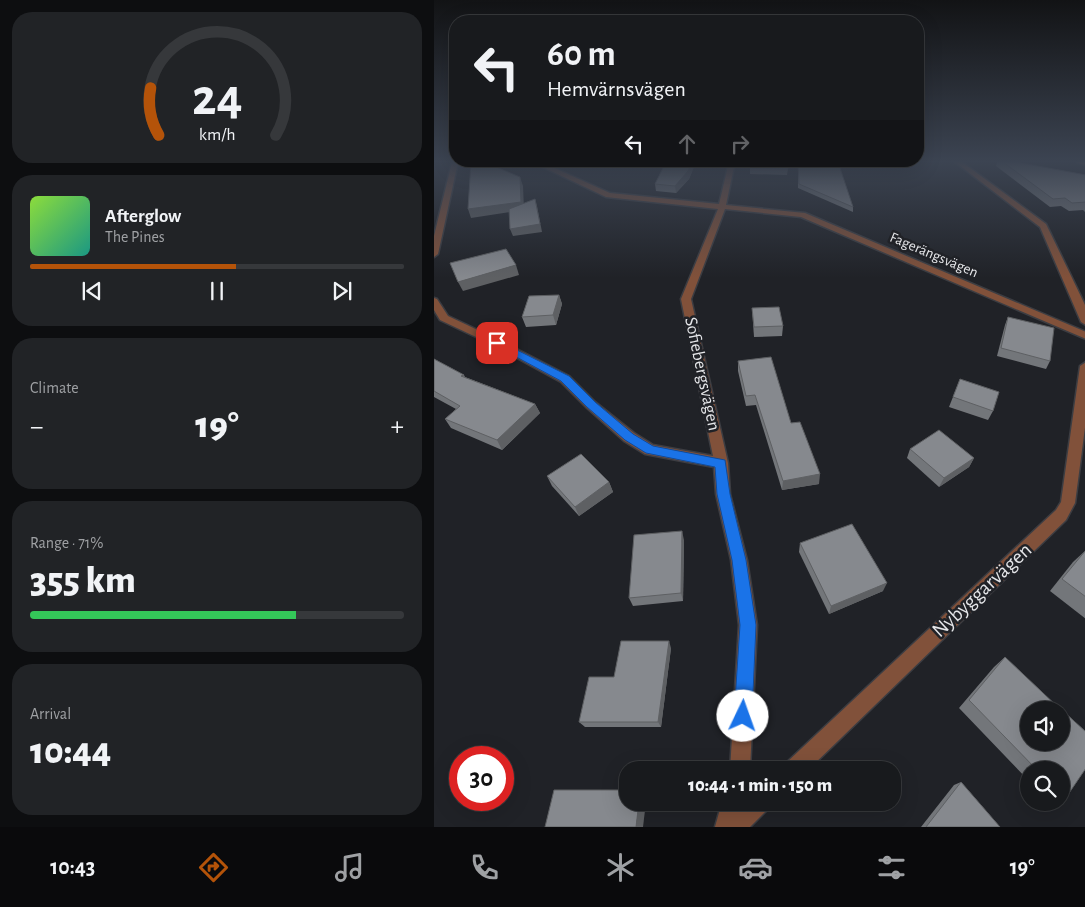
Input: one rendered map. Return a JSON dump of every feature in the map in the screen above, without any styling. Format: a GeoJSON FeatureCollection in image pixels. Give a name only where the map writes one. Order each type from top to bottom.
{"type":"FeatureCollection","features":[{"type":"Feature","properties":{"kind":"street"},"geometry":{"type":"LineString","coordinates":[[434,254],[446,201]]}},
{"type":"Feature","properties":{"kind":"street","name":"Fagerängsvägen"},"geometry":{"type":"LineString","coordinates":[[662,201],[802,215],[1085,336]]}},
{"type":"Feature","properties":{"kind":"street","name":"Sofiebergsvägen"},"geometry":{"type":"LineString","coordinates":[[723,201],[686,299],[721,463],[723,494],[739,560],[748,625],[740,761]]}},
{"type":"Feature","properties":{"kind":"street"},"geometry":{"type":"LineString","coordinates":[[1009,201],[1043,226],[1083,313],[1085,322]]}},
{"type":"Feature","properties":{"kind":"street"},"geometry":{"type":"LineString","coordinates":[[434,301],[439,322],[497,343],[565,379],[623,432],[650,450],[721,463]]}},
{"type":"Feature","properties":{"kind":"street","name":"Nybyggarvägen"},"geometry":{"type":"LineString","coordinates":[[802,761],[1061,515],[1068,503],[1085,366]]}},
{"type":"Feature","properties":{"kind":"street"},"geometry":{"type":"LineString","coordinates":[[726,827],[730,811]]}},
{"type":"Feature","properties":{"kind":"street"},"geometry":{"type":"LineString","coordinates":[[734,827],[750,811]]}},
{"type":"Feature","properties":{"kind":"building"},"geometry":{"type":"Polygon","coordinates":[[[469,201],[521,201],[521,202],[468,209],[469,201]]]}},
{"type":"Feature","properties":{"kind":"building"},"geometry":{"type":"Polygon","coordinates":[[[535,201],[540,224],[510,229],[509,209],[535,201]]]}},
{"type":"Feature","properties":{"kind":"building"},"geometry":{"type":"Polygon","coordinates":[[[838,201],[851,201],[853,207],[838,201]]]}},
{"type":"Feature","properties":{"kind":"building"},"geometry":{"type":"Polygon","coordinates":[[[1069,201],[1086,201],[1086,202],[1072,203],[1069,201]]]}},
{"type":"Feature","properties":{"kind":"building"},"geometry":{"type":"Polygon","coordinates":[[[506,249],[516,265],[458,282],[450,263],[506,249]]]}},
{"type":"Feature","properties":{"kind":"building"},"geometry":{"type":"Polygon","coordinates":[[[559,295],[553,315],[522,317],[529,296],[559,295]]]}},
{"type":"Feature","properties":{"kind":"building"},"geometry":{"type":"Polygon","coordinates":[[[779,307],[783,326],[754,327],[752,308],[779,307]]]}},
{"type":"Feature","properties":{"kind":"building"},"geometry":{"type":"Polygon","coordinates":[[[1008,317],[1054,328],[1050,361],[1001,348],[1008,317]]]}},
{"type":"Feature","properties":{"kind":"building"},"geometry":{"type":"Polygon","coordinates":[[[771,357],[791,423],[800,422],[820,474],[783,481],[755,395],[746,396],[738,361],[771,357]]]}},
{"type":"Feature","properties":{"kind":"building"},"geometry":{"type":"Polygon","coordinates":[[[434,359],[464,375],[461,376],[535,404],[497,440],[445,419],[460,406],[434,391],[434,359]]]}},
{"type":"Feature","properties":{"kind":"building"},"geometry":{"type":"Polygon","coordinates":[[[960,379],[999,392],[993,411],[953,397],[960,379]]]}},
{"type":"Feature","properties":{"kind":"building"},"geometry":{"type":"Polygon","coordinates":[[[939,430],[974,458],[944,478],[910,449],[939,430]]]}},
{"type":"Feature","properties":{"kind":"building"},"geometry":{"type":"Polygon","coordinates":[[[581,454],[609,482],[575,507],[547,476],[581,454]]]}},
{"type":"Feature","properties":{"kind":"building"},"geometry":{"type":"Polygon","coordinates":[[[852,524],[887,583],[831,606],[800,543],[852,524]]]}},
{"type":"Feature","properties":{"kind":"building"},"geometry":{"type":"Polygon","coordinates":[[[682,531],[681,593],[629,598],[634,535],[682,531]]]}},
{"type":"Feature","properties":{"kind":"building"},"geometry":{"type":"Polygon","coordinates":[[[1086,550],[1086,597],[1062,579],[1086,550]]]}},
{"type":"Feature","properties":{"kind":"building"},"geometry":{"type":"Polygon","coordinates":[[[621,641],[669,641],[658,722],[579,722],[589,677],[614,677],[621,641]]]}},
{"type":"Feature","properties":{"kind":"building"},"geometry":{"type":"Polygon","coordinates":[[[1005,657],[1051,701],[1020,701],[1020,751],[1070,751],[1070,717],[1086,732],[1086,768],[1070,792],[1070,761],[1028,761],[969,700],[1005,657]]]}},
{"type":"Feature","properties":{"kind":"building"},"geometry":{"type":"Polygon","coordinates":[[[961,782],[1000,827],[926,827],[961,782]]]}},
{"type":"Feature","properties":{"kind":"building"},"geometry":{"type":"Polygon","coordinates":[[[554,790],[619,790],[619,811],[638,811],[636,827],[545,827],[554,790]]]}},
{"type":"Feature","properties":{"kind":"route"},"geometry":{"type":"LineString","coordinates":[[497,343],[565,379],[629,437],[650,450],[721,463],[723,494],[739,560],[748,625],[743,716]]}}]}
